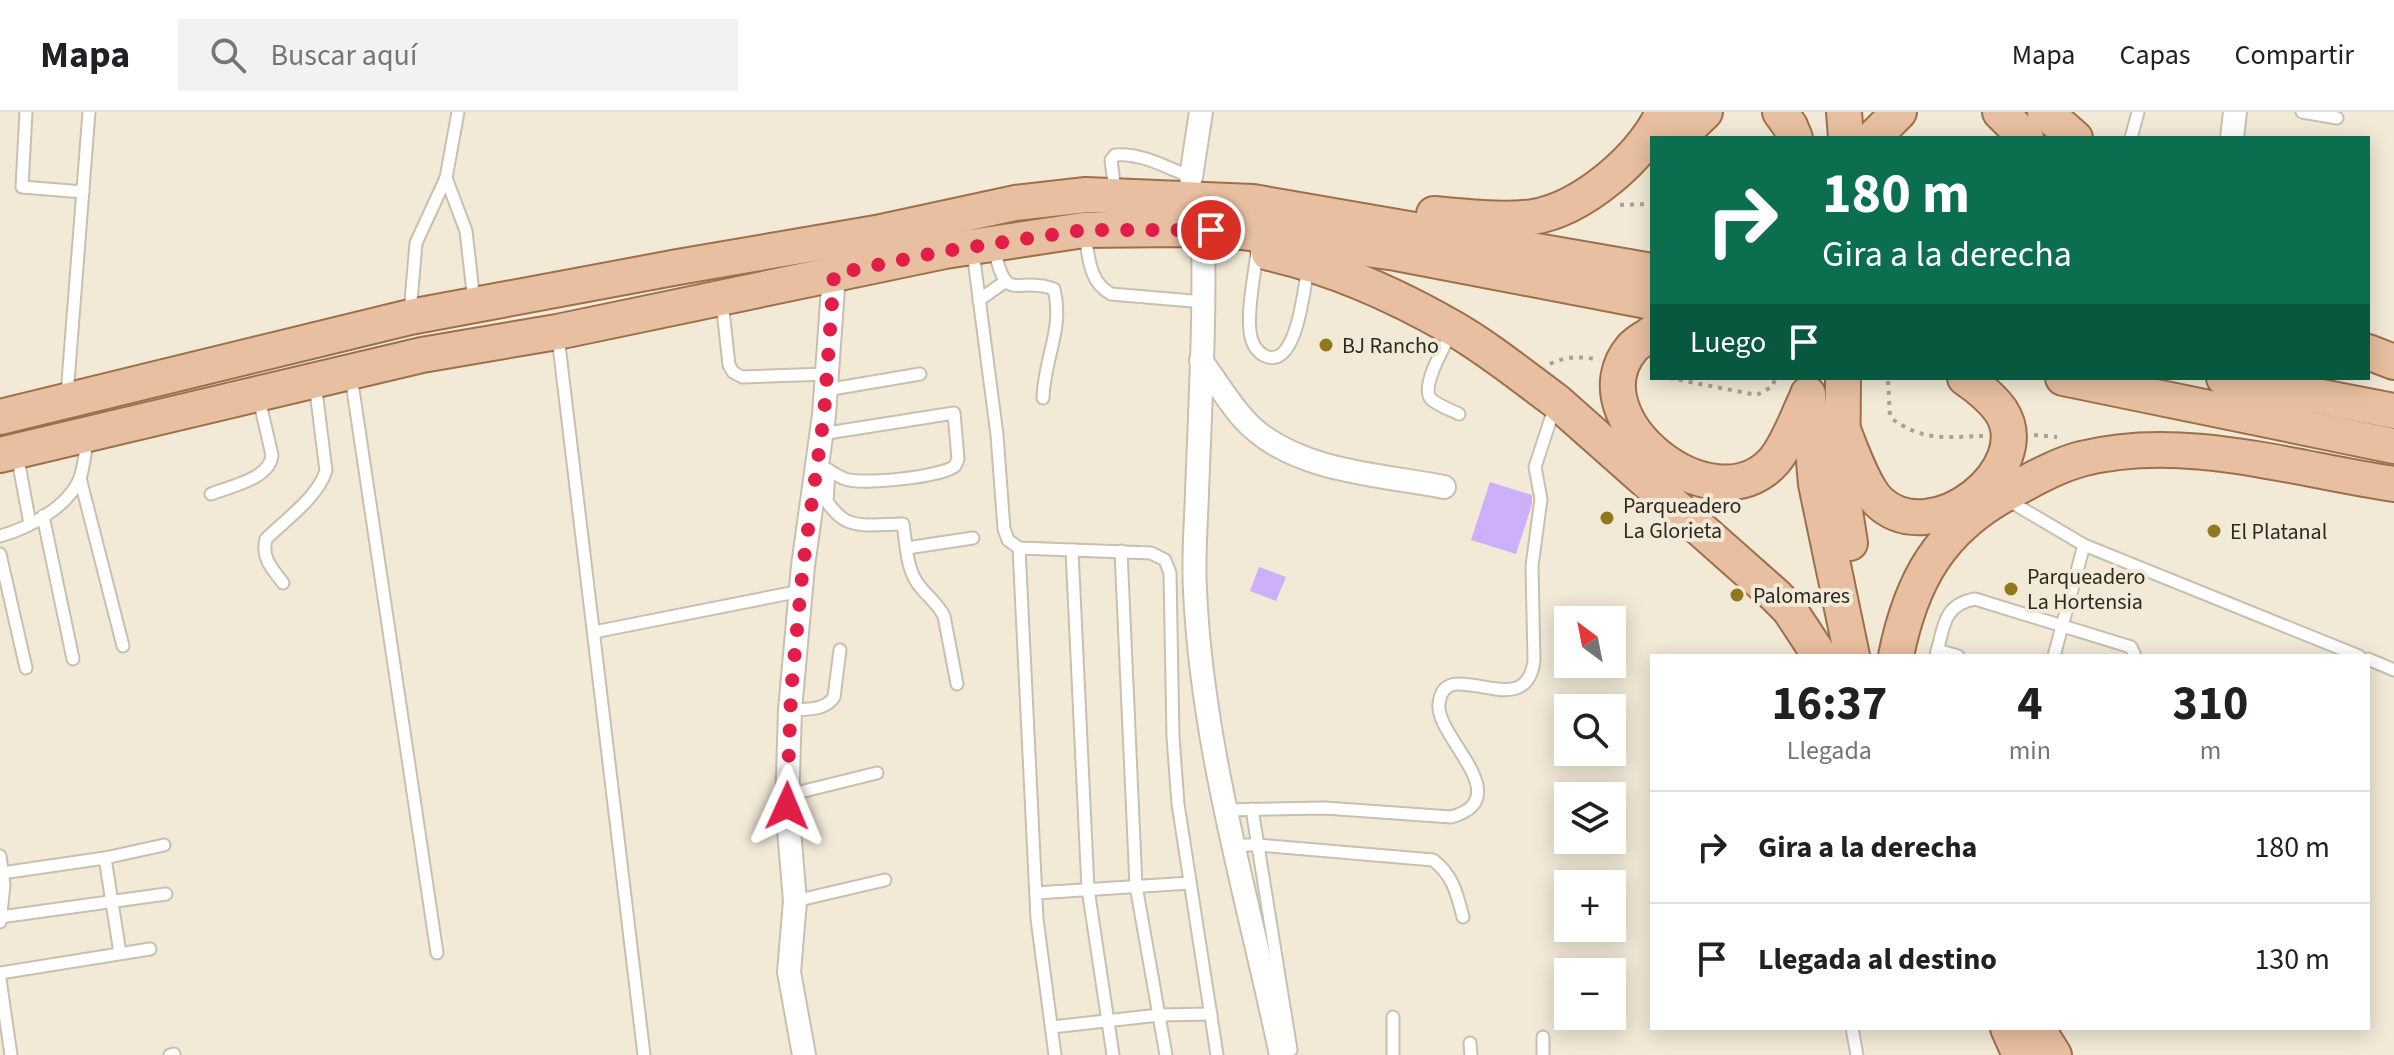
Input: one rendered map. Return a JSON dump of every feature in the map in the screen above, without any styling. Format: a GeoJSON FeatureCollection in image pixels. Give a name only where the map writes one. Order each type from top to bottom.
{"type":"FeatureCollection","features":[{"type":"Feature","properties":{"kind":"main road"},"geometry":{"type":"LineString","coordinates":[[9,412],[67,401],[410,317],[876,233],[1015,203],[1191,177],[1293,187],[1420,212],[1479,217],[1534,216],[1564,207],[1601,185],[1645,142],[1663,112]]}},
{"type":"Feature","properties":{"kind":"main road"},"geometry":{"type":"LineString","coordinates":[[1680,136],[1705,112]]}},
{"type":"Feature","properties":{"kind":"main road"},"geometry":{"type":"LineString","coordinates":[[1780,112],[1794,136]]}},
{"type":"Feature","properties":{"kind":"main road"},"geometry":{"type":"LineString","coordinates":[[1813,112],[1813,136]]}},
{"type":"Feature","properties":{"kind":"main road"},"geometry":{"type":"LineString","coordinates":[[1844,112],[1846,136]]}},
{"type":"Feature","properties":{"kind":"main road"},"geometry":{"type":"LineString","coordinates":[[1875,136],[1899,112]]}},
{"type":"Feature","properties":{"kind":"main road"},"geometry":{"type":"LineString","coordinates":[[2000,112],[2050,123]]}},
{"type":"Feature","properties":{"kind":"main road"},"geometry":{"type":"LineString","coordinates":[[1100,189],[1253,202],[1650,271]]}},
{"type":"Feature","properties":{"kind":"main road"},"geometry":{"type":"LineString","coordinates":[[8,453],[422,355],[557,332],[983,245],[1084,230],[1192,234],[1242,232],[1396,253],[1650,302]]}},
{"type":"Feature","properties":{"kind":"main road"},"geometry":{"type":"LineString","coordinates":[[1192,234],[1309,264],[1382,292],[1454,328],[1544,392],[1775,595],[1789,609],[1819,654]]}},
{"type":"Feature","properties":{"kind":"main road"},"geometry":{"type":"LineString","coordinates":[[1650,334],[1632,348],[1619,373],[1617,397],[1623,412],[1662,460],[1691,476],[1712,483],[1734,483],[1754,476],[1773,462],[1807,386]]}},
{"type":"Feature","properties":{"kind":"main road"},"geometry":{"type":"LineString","coordinates":[[2370,353],[2394,362]]}},
{"type":"Feature","properties":{"kind":"main road"},"geometry":{"type":"LineString","coordinates":[[1843,380],[1842,492],[1850,547],[1875,654]]}},
{"type":"Feature","properties":{"kind":"main road"},"geometry":{"type":"LineString","coordinates":[[1841,425],[1878,501],[1895,512],[1919,517],[1959,508],[1978,496],[2002,464],[2007,449],[2007,428],[2002,413],[1968,380]]}},
{"type":"Feature","properties":{"kind":"main road"},"geometry":{"type":"LineString","coordinates":[[2073,380],[2394,446]]}},
{"type":"Feature","properties":{"kind":"main road"},"geometry":{"type":"LineString","coordinates":[[2234,380],[2394,411]]}},
{"type":"Feature","properties":{"kind":"main road"},"geometry":{"type":"LineString","coordinates":[[1807,386],[1816,484],[1852,654]]}},
{"type":"Feature","properties":{"kind":"main road"},"geometry":{"type":"LineString","coordinates":[[1896,654],[1907,611],[1928,564],[1959,527],[2002,496],[2052,469],[2079,460],[2144,449],[2170,449],[2394,484]]}},
{"type":"Feature","properties":{"kind":"main road"},"geometry":{"type":"LineString","coordinates":[[2009,1030],[2020,1055]]}},
{"type":"Feature","properties":{"kind":"main road"},"geometry":{"type":"LineString","coordinates":[[2038,1030],[2054,1055]]}},
{"type":"Feature","properties":{"kind":"street"},"geometry":{"type":"LineString","coordinates":[[1191,177],[1201,112]]}},
{"type":"Feature","properties":{"kind":"street"},"geometry":{"type":"LineString","coordinates":[[2232,136],[2235,112]]}},
{"type":"Feature","properties":{"kind":"street"},"geometry":{"type":"LineString","coordinates":[[1192,234],[1204,302],[1194,589],[1209,715],[1226,810],[1281,1055]]}},
{"type":"Feature","properties":{"kind":"street"},"geometry":{"type":"LineString","coordinates":[[804,1055],[789,972],[795,901],[789,846],[790,710],[801,591],[820,472],[834,274]]}},
{"type":"Feature","properties":{"kind":"street"},"geometry":{"type":"LineString","coordinates":[[1201,361],[1252,428],[1273,444],[1305,461],[1444,487]]}},
{"type":"Feature","properties":{"kind":"lane"},"geometry":{"type":"LineString","coordinates":[[26,112],[22,187],[83,192]]}},
{"type":"Feature","properties":{"kind":"lane"},"geometry":{"type":"LineString","coordinates":[[67,401],[89,112]]}},
{"type":"Feature","properties":{"kind":"lane"},"geometry":{"type":"LineString","coordinates":[[410,317],[416,243],[446,178],[458,112]]}},
{"type":"Feature","properties":{"kind":"lane"},"geometry":{"type":"LineString","coordinates":[[2132,136],[2138,112]]}},
{"type":"Feature","properties":{"kind":"lane"},"geometry":{"type":"LineString","coordinates":[[2302,112],[2337,118]]}},
{"type":"Feature","properties":{"kind":"lane"},"geometry":{"type":"LineString","coordinates":[[446,178],[466,231],[474,305]]}},
{"type":"Feature","properties":{"kind":"lane"},"geometry":{"type":"LineString","coordinates":[[1084,230],[1092,276],[1100,289],[1111,294],[1204,302]]}},
{"type":"Feature","properties":{"kind":"lane"},"geometry":{"type":"LineString","coordinates":[[983,245],[1006,281],[1015,286],[1044,285],[1054,289],[1058,304],[1057,329],[1043,375],[1043,398]]}},
{"type":"Feature","properties":{"kind":"lane"},"geometry":{"type":"LineString","coordinates":[[983,245],[979,300],[997,435],[1004,529],[1008,540],[1019,548],[1151,553],[1165,560],[1170,573],[1173,737],[1178,804],[1217,1055]]}},
{"type":"Feature","properties":{"kind":"lane"},"geometry":{"type":"LineString","coordinates":[[1257,250],[1249,329],[1253,345],[1263,355],[1275,358],[1284,355],[1292,342],[1309,264]]}},
{"type":"Feature","properties":{"kind":"lane"},"geometry":{"type":"LineString","coordinates":[[979,300],[1006,281]]}},
{"type":"Feature","properties":{"kind":"lane"},"geometry":{"type":"LineString","coordinates":[[722,299],[729,365],[733,372],[742,377],[826,382],[920,374]]}},
{"type":"Feature","properties":{"kind":"lane"},"geometry":{"type":"LineString","coordinates":[[1454,328],[1428,382],[1428,392],[1431,399],[1459,414]]}},
{"type":"Feature","properties":{"kind":"lane"},"geometry":{"type":"LineString","coordinates":[[557,332],[644,1055]]}},
{"type":"Feature","properties":{"kind":"lane"},"geometry":{"type":"LineString","coordinates":[[350,372],[437,953]]}},
{"type":"Feature","properties":{"kind":"lane"},"geometry":{"type":"LineString","coordinates":[[283,583],[265,559],[263,550],[266,539],[314,492],[326,471],[315,380]]}},
{"type":"Feature","properties":{"kind":"lane"},"geometry":{"type":"LineString","coordinates":[[1226,810],[1325,808],[1451,817],[1467,811],[1472,805],[1477,792],[1474,776],[1440,715],[1439,702],[1441,695],[1455,684],[1464,682],[1509,691],[1518,688],[1530,676],[1534,661],[1532,566],[1541,499],[1535,467],[1544,392]]}},
{"type":"Feature","properties":{"kind":"lane"},"geometry":{"type":"LineString","coordinates":[[211,494],[262,473],[272,462],[258,393]]}},
{"type":"Feature","properties":{"kind":"lane"},"geometry":{"type":"LineString","coordinates":[[820,472],[855,480],[950,470],[958,459],[954,413],[821,434]]}},
{"type":"Feature","properties":{"kind":"lane"},"geometry":{"type":"LineString","coordinates":[[0,536],[30,524],[69,494],[80,478],[88,434]]}},
{"type":"Feature","properties":{"kind":"lane"},"geometry":{"type":"LineString","coordinates":[[8,453],[30,524]]}},
{"type":"Feature","properties":{"kind":"lane"},"geometry":{"type":"LineString","coordinates":[[820,472],[827,503],[842,520],[854,525],[903,524],[916,581],[939,605],[944,616],[957,684]]}},
{"type":"Feature","properties":{"kind":"lane"},"geometry":{"type":"LineString","coordinates":[[820,472],[827,503]]}},
{"type":"Feature","properties":{"kind":"lane"},"geometry":{"type":"LineString","coordinates":[[80,478],[123,646]]}},
{"type":"Feature","properties":{"kind":"lane"},"geometry":{"type":"LineString","coordinates":[[2002,496],[2084,545],[2354,654]]}},
{"type":"Feature","properties":{"kind":"lane"},"geometry":{"type":"LineString","coordinates":[[43,516],[73,659]]}},
{"type":"Feature","properties":{"kind":"lane"},"geometry":{"type":"LineString","coordinates":[[907,548],[973,538]]}},
{"type":"Feature","properties":{"kind":"lane"},"geometry":{"type":"LineString","coordinates":[[2055,654],[2084,545]]}},
{"type":"Feature","properties":{"kind":"lane"},"geometry":{"type":"LineString","coordinates":[[1019,548],[1036,893],[1055,1055]]}},
{"type":"Feature","properties":{"kind":"lane"},"geometry":{"type":"LineString","coordinates":[[1072,550],[1088,889],[1113,1055]]}},
{"type":"Feature","properties":{"kind":"lane"},"geometry":{"type":"LineString","coordinates":[[1121,551],[1136,886],[1166,1055]]}},
{"type":"Feature","properties":{"kind":"lane"},"geometry":{"type":"LineString","coordinates":[[0,554],[26,668]]}},
{"type":"Feature","properties":{"kind":"lane"},"geometry":{"type":"LineString","coordinates":[[594,632],[801,591]]}},
{"type":"Feature","properties":{"kind":"lane"},"geometry":{"type":"LineString","coordinates":[[1936,653],[1949,610],[1961,601],[1975,599],[2131,647],[2134,654]]}},
{"type":"Feature","properties":{"kind":"lane"},"geometry":{"type":"LineString","coordinates":[[790,710],[824,707],[831,703],[840,650]]}},
{"type":"Feature","properties":{"kind":"lane"},"geometry":{"type":"LineString","coordinates":[[2370,660],[2394,670]]}},
{"type":"Feature","properties":{"kind":"lane"},"geometry":{"type":"LineString","coordinates":[[788,795],[877,773]]}},
{"type":"Feature","properties":{"kind":"lane"},"geometry":{"type":"LineString","coordinates":[[1252,809],[1291,1055]]}},
{"type":"Feature","properties":{"kind":"lane"},"geometry":{"type":"LineString","coordinates":[[2,873],[105,858],[164,845]]}},
{"type":"Feature","properties":{"kind":"lane"},"geometry":{"type":"LineString","coordinates":[[1234,845],[1433,860],[1454,883],[1463,917]]}},
{"type":"Feature","properties":{"kind":"lane"},"geometry":{"type":"LineString","coordinates":[[0,856],[0,920],[166,894]]}},
{"type":"Feature","properties":{"kind":"lane"},"geometry":{"type":"LineString","coordinates":[[105,858],[120,953]]}},
{"type":"Feature","properties":{"kind":"lane"},"geometry":{"type":"LineString","coordinates":[[795,901],[885,880]]}},
{"type":"Feature","properties":{"kind":"lane"},"geometry":{"type":"LineString","coordinates":[[1036,893],[1190,883]]}},
{"type":"Feature","properties":{"kind":"lane"},"geometry":{"type":"LineString","coordinates":[[11,1055],[0,976],[150,949]]}},
{"type":"Feature","properties":{"kind":"lane"},"geometry":{"type":"LineString","coordinates":[[1052,1027],[1159,1015],[1211,1014]]}},
{"type":"Feature","properties":{"kind":"lane"},"geometry":{"type":"LineString","coordinates":[[1393,1017],[1393,1055]]}},
{"type":"Feature","properties":{"kind":"lane"},"geometry":{"type":"LineString","coordinates":[[1852,1030],[1857,1055]]}},
{"type":"Feature","properties":{"kind":"lane"},"geometry":{"type":"LineString","coordinates":[[1543,1037],[1543,1055]]}},
{"type":"Feature","properties":{"kind":"path"},"geometry":{"type":"LineString","coordinates":[[1544,392],[1548,365],[1558,360],[1582,356],[1607,363]]}},
{"type":"Feature","properties":{"kind":"path"},"geometry":{"type":"LineString","coordinates":[[1679,380],[1757,395],[1773,386],[1774,380]]}},
{"type":"Feature","properties":{"kind":"path"},"geometry":{"type":"LineString","coordinates":[[1888,381],[1890,417],[1909,431],[1940,437],[1989,436]]}},
{"type":"Feature","properties":{"kind":"building"},"geometry":{"type":"Polygon","coordinates":[[[1490,482],[1532,495],[1516,554],[1471,540],[1490,482]]]}},
{"type":"Feature","properties":{"kind":"building"},"geometry":{"type":"Polygon","coordinates":[[[1259,567],[1286,577],[1276,601],[1250,591],[1259,567]]]}},
{"type":"Feature","properties":{"kind":"place","name":"BJ Rancho"},"geometry":{"type":"Point","coordinates":[1326,345]}},
{"type":"Feature","properties":{"kind":"place","name":"Parqueadero La Glorieta"},"geometry":{"type":"Point","coordinates":[1607,518]}},
{"type":"Feature","properties":{"kind":"place","name":"El Platanal"},"geometry":{"type":"Point","coordinates":[2214,531]}},
{"type":"Feature","properties":{"kind":"place","name":"Parqueadero La Hortensia"},"geometry":{"type":"Point","coordinates":[2011,589]}},
{"type":"Feature","properties":{"kind":"place","name":"Palomares"},"geometry":{"type":"Point","coordinates":[1737,595]}},
{"type":"Feature","properties":{"kind":"route"},"geometry":{"type":"LineString","coordinates":[[787,806],[791,693],[803,566],[824,415],[834,274],[945,251],[1084,230],[1211,230]]}}]}
